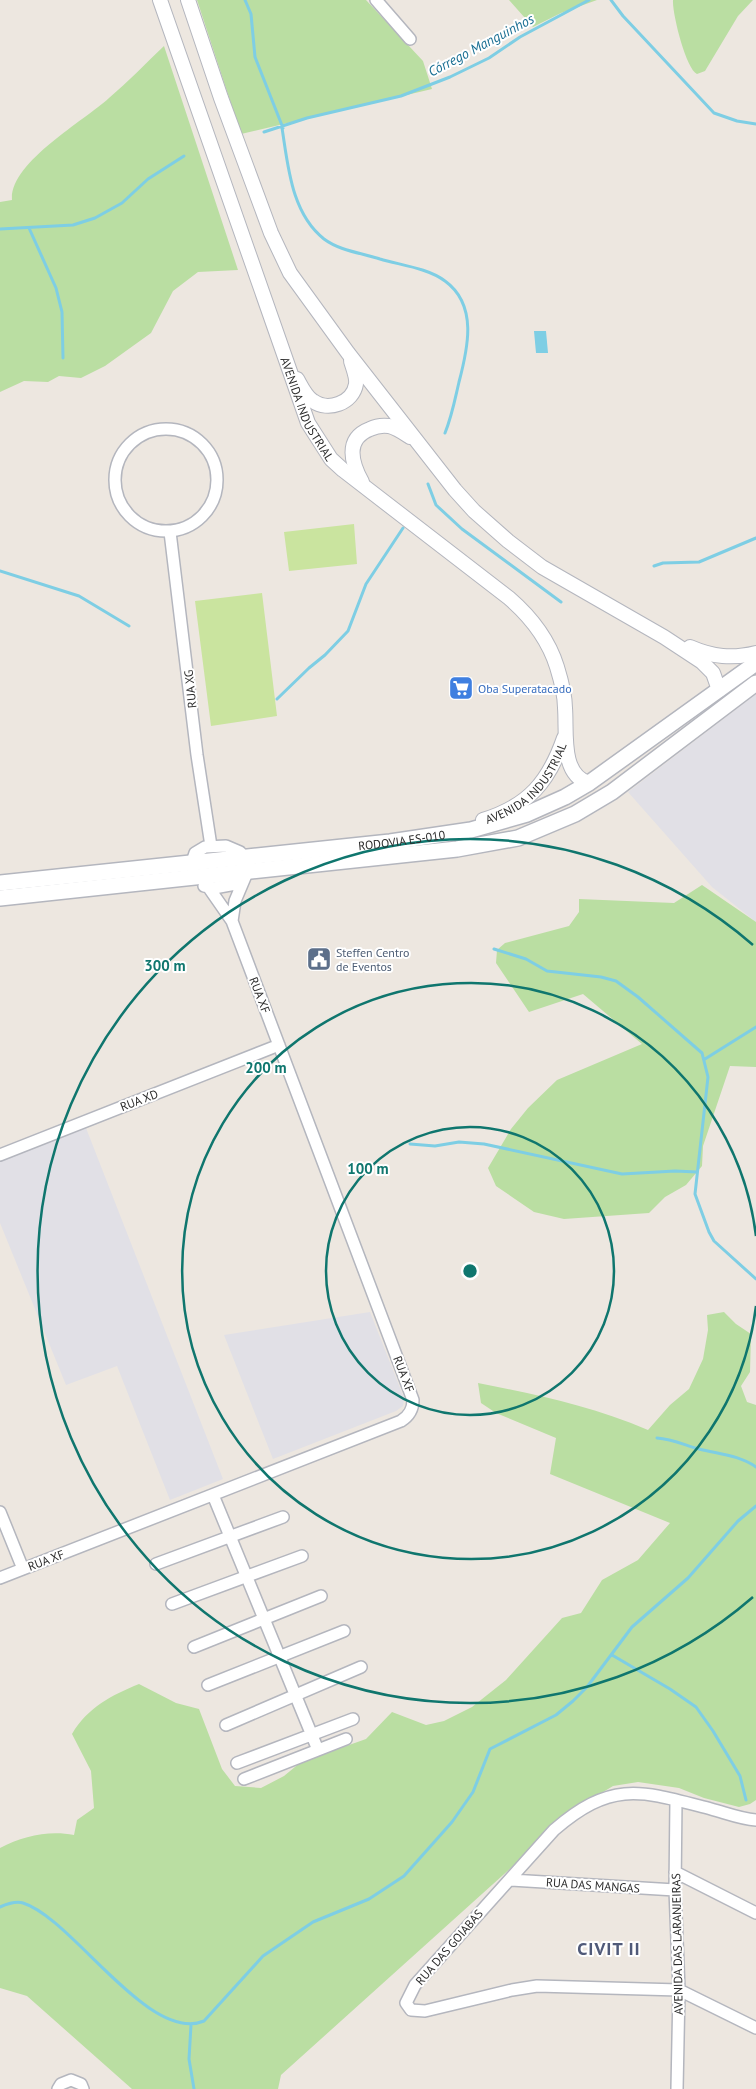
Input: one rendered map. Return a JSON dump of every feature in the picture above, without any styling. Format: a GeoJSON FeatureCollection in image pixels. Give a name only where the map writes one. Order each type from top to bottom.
{"type":"FeatureCollection","features":[{"type":"Feature","properties":{"kind":"main road","name":"RODOVIA ES-010"},"geometry":{"type":"LineString","coordinates":[[244,870],[497,824],[535,810],[589,783],[756,663]]}},
{"type":"Feature","properties":{"kind":"main road","name":"RODOVIA ES-010"},"geometry":{"type":"LineString","coordinates":[[0,883],[193,869],[244,870],[483,846],[518,838],[544,828],[612,792],[756,683]]}},
{"type":"Feature","properties":{"kind":"main road"},"geometry":{"type":"LineString","coordinates":[[710,718],[717,703],[719,690]]}},
{"type":"Feature","properties":{"kind":"main road"},"geometry":{"type":"LineString","coordinates":[[589,783],[612,792]]}},
{"type":"Feature","properties":{"kind":"main road","name":"RODOVIA ES-010"},"geometry":{"type":"LineString","coordinates":[[0,898],[193,869]]}},
{"type":"Feature","properties":{"kind":"street","name":"AVENIDA INDUSTRIAL"},"geometry":{"type":"LineString","coordinates":[[160,0],[289,368],[298,400],[320,443],[332,459],[367,491],[509,598],[534,622],[548,646],[559,674],[565,707],[565,735],[571,768],[582,781],[589,783]]}},
{"type":"Feature","properties":{"kind":"street"},"geometry":{"type":"LineString","coordinates":[[188,0],[220,98],[271,233],[290,273],[348,353],[455,490],[474,511],[508,541],[542,567],[664,637],[702,662],[713,673],[719,690]]}},
{"type":"Feature","properties":{"kind":"street"},"geometry":{"type":"LineString","coordinates":[[376,0],[410,39]]}},
{"type":"Feature","properties":{"kind":"street"},"geometry":{"type":"LineString","coordinates":[[289,368],[313,402],[322,405],[338,404],[351,396],[356,386],[348,353]]}},
{"type":"Feature","properties":{"kind":"street"},"geometry":{"type":"LineString","coordinates":[[367,491],[353,463],[353,443],[359,435],[378,426],[387,426],[418,442]]}},
{"type":"Feature","properties":{"kind":"street"},"geometry":{"type":"LineString","coordinates":[[170,429],[186,433],[201,442],[211,456],[217,472],[217,489],[211,505],[201,518],[186,528],[170,532],[153,531],[137,524],[125,512],[117,498],[114,481],[116,464],[125,449],[137,437],[153,430],[170,429]]}},
{"type":"Feature","properties":{"kind":"street","name":"RUA XG"},"geometry":{"type":"LineString","coordinates":[[170,532],[197,755],[211,846]]}},
{"type":"Feature","properties":{"kind":"street"},"geometry":{"type":"LineString","coordinates":[[664,637],[702,652],[724,657],[739,657],[756,652]]}},
{"type":"Feature","properties":{"kind":"street","name":"AVENIDA INDUSTRIAL"},"geometry":{"type":"LineString","coordinates":[[390,842],[402,833],[444,828],[495,816],[525,800],[542,784],[555,763],[565,735]]}},
{"type":"Feature","properties":{"kind":"street"},"geometry":{"type":"LineString","coordinates":[[193,869],[195,853],[199,849],[211,846],[234,848],[244,870],[235,901],[232,921]]}},
{"type":"Feature","properties":{"kind":"street","name":"RUA XF"},"geometry":{"type":"LineString","coordinates":[[0,1578],[401,1421],[407,1417],[413,1406],[413,1400],[232,921],[209,888],[200,884],[193,869]]}},
{"type":"Feature","properties":{"kind":"street"},"geometry":{"type":"LineString","coordinates":[[209,888],[244,870]]}},
{"type":"Feature","properties":{"kind":"street","name":"RUA XD"},"geometry":{"type":"LineString","coordinates":[[0,1155],[279,1045]]}},
{"type":"Feature","properties":{"kind":"street"},"geometry":{"type":"LineString","coordinates":[[213,1495],[232,1537],[318,1750]]}},
{"type":"Feature","properties":{"kind":"street"},"geometry":{"type":"LineString","coordinates":[[0,1512],[23,1569]]}},
{"type":"Feature","properties":{"kind":"street"},"geometry":{"type":"LineString","coordinates":[[156,1564],[283,1517]]}},
{"type":"Feature","properties":{"kind":"street"},"geometry":{"type":"LineString","coordinates":[[172,1604],[302,1556]]}},
{"type":"Feature","properties":{"kind":"street"},"geometry":{"type":"LineString","coordinates":[[194,1647],[321,1596]]}},
{"type":"Feature","properties":{"kind":"street"},"geometry":{"type":"LineString","coordinates":[[208,1685],[344,1631]]}},
{"type":"Feature","properties":{"kind":"street"},"geometry":{"type":"LineString","coordinates":[[226,1725],[361,1667]]}},
{"type":"Feature","properties":{"kind":"street"},"geometry":{"type":"LineString","coordinates":[[237,1763],[353,1719]]}},
{"type":"Feature","properties":{"kind":"street"},"geometry":{"type":"LineString","coordinates":[[244,1780],[346,1739]]}},
{"type":"Feature","properties":{"kind":"street","name":"RUA DAS GOIABAS"},"geometry":{"type":"LineString","coordinates":[[679,1990],[536,1986],[425,2011],[411,2010],[407,2007],[407,1997],[415,1985],[554,1830],[568,1818],[601,1800],[630,1792],[676,1800],[756,1820]]}},
{"type":"Feature","properties":{"kind":"street","name":"AVENIDA DAS LARANJEIRAS"},"geometry":{"type":"LineString","coordinates":[[676,1800],[675,1890],[679,1990],[677,2089]]}},
{"type":"Feature","properties":{"kind":"street"},"geometry":{"type":"LineString","coordinates":[[675,1872],[756,1913]]}},
{"type":"Feature","properties":{"kind":"street","name":"RUA DAS MANGAS"},"geometry":{"type":"LineString","coordinates":[[511,1880],[675,1890]]}},
{"type":"Feature","properties":{"kind":"street"},"geometry":{"type":"LineString","coordinates":[[679,1990],[756,2028]]}},
{"type":"Feature","properties":{"kind":"street"},"geometry":{"type":"LineString","coordinates":[[58,2089],[61,2084],[71,2080],[81,2084],[83,2089]]}},
{"type":"Feature","properties":{"kind":"shaded area"},"geometry":{"type":"Polygon","coordinates":[[[756,694],[756,922],[712,887],[628,792],[756,694]]]}},
{"type":"Feature","properties":{"kind":"shaded area"},"geometry":{"type":"Polygon","coordinates":[[[86,1128],[223,1479],[170,1500],[117,1366],[66,1385],[0,1223],[0,1161],[86,1128]]]}},
{"type":"Feature","properties":{"kind":"shaded area"},"geometry":{"type":"Polygon","coordinates":[[[370,1312],[404,1398],[403,1406],[396,1411],[273,1459],[224,1335],[370,1312]]]}},
{"type":"Feature","properties":{"kind":"green space"},"geometry":{"type":"Polygon","coordinates":[[[197,0],[366,0],[423,61],[432,89],[241,134],[197,0]]]}},
{"type":"Feature","properties":{"kind":"green space"},"geometry":{"type":"Polygon","coordinates":[[[509,0],[597,0],[561,13],[533,27],[509,0]]]}},
{"type":"Feature","properties":{"kind":"green space"},"geometry":{"type":"Polygon","coordinates":[[[673,0],[753,0],[738,16],[705,71],[697,74],[688,62],[684,52],[677,28],[673,0]]]}},
{"type":"Feature","properties":{"kind":"green space"},"geometry":{"type":"Polygon","coordinates":[[[164,46],[238,270],[198,272],[173,291],[151,333],[105,366],[81,378],[59,376],[48,382],[24,381],[0,392],[0,202],[12,200],[14,186],[22,172],[35,158],[109,98],[164,46]]]}},
{"type":"Feature","properties":{"kind":"green space"},"geometry":{"type":"Polygon","coordinates":[[[354,524],[357,564],[289,571],[284,532],[354,524]]]}},
{"type":"Feature","properties":{"kind":"green space"},"geometry":{"type":"Polygon","coordinates":[[[262,593],[277,716],[211,726],[195,601],[262,593]]]}},
{"type":"Feature","properties":{"kind":"green space"},"geometry":{"type":"Polygon","coordinates":[[[702,885],[756,922],[756,1067],[730,1066],[703,1146],[702,1166],[686,1185],[665,1197],[649,1213],[564,1219],[534,1212],[496,1186],[488,1168],[511,1129],[528,1108],[557,1080],[642,1044],[583,994],[529,1012],[496,963],[497,950],[505,943],[569,926],[579,912],[579,899],[674,903],[702,885]]]}},
{"type":"Feature","properties":{"kind":"green space"},"geometry":{"type":"Polygon","coordinates":[[[724,1312],[736,1324],[751,1334],[750,1372],[741,1386],[747,1402],[756,1405],[756,1800],[739,1807],[704,1798],[679,1788],[638,1782],[613,1786],[567,1814],[512,1867],[281,2075],[278,2089],[132,2089],[27,1996],[0,1988],[0,1848],[36,1835],[55,1833],[74,1835],[77,1820],[94,1808],[91,1771],[72,1734],[85,1716],[101,1703],[139,1684],[176,1703],[199,1709],[222,1769],[235,1786],[261,1788],[284,1776],[301,1762],[366,1739],[392,1712],[426,1725],[444,1721],[472,1707],[506,1680],[562,1618],[581,1613],[602,1580],[638,1560],[670,1523],[550,1474],[556,1438],[496,1413],[481,1403],[478,1383],[585,1408],[648,1430],[670,1405],[689,1389],[703,1359],[708,1330],[707,1315],[724,1312]]]}},
{"type":"Feature","properties":{"kind":"water"},"geometry":{"type":"Polygon","coordinates":[[[534,331],[546,331],[548,353],[536,353],[534,331]]]}},
{"type":"Feature","properties":{"kind":"waterway"},"geometry":{"type":"LineString","coordinates":[[245,0],[251,14],[255,57],[283,128]]}},
{"type":"Feature","properties":{"kind":"waterway","name":"Córrego Manguinhos"},"geometry":{"type":"LineString","coordinates":[[264,132],[307,118],[401,96],[450,77],[489,58],[520,37],[589,0]]}},
{"type":"Feature","properties":{"kind":"waterway"},"geometry":{"type":"LineString","coordinates":[[611,0],[623,16],[714,113],[737,121],[756,124]]}},
{"type":"Feature","properties":{"kind":"waterway"},"geometry":{"type":"LineString","coordinates":[[282,128],[289,173],[298,202],[304,216],[324,239],[344,249],[430,273],[445,281],[462,302],[468,328],[467,341],[453,408],[445,433]]}},
{"type":"Feature","properties":{"kind":"waterway","name":"Córrego Manguinhos"},"geometry":{"type":"LineString","coordinates":[[0,229],[73,225],[95,218],[122,203],[148,179],[184,156]]}},
{"type":"Feature","properties":{"kind":"waterway"},"geometry":{"type":"LineString","coordinates":[[29,228],[56,288],[62,312],[63,358]]}},
{"type":"Feature","properties":{"kind":"waterway"},"geometry":{"type":"LineString","coordinates":[[428,484],[436,505],[462,529],[561,602]]}},
{"type":"Feature","properties":{"kind":"waterway"},"geometry":{"type":"LineString","coordinates":[[277,699],[348,631],[366,584],[403,528]]}},
{"type":"Feature","properties":{"kind":"waterway"},"geometry":{"type":"LineString","coordinates":[[654,566],[663,563],[699,562],[756,538]]}},
{"type":"Feature","properties":{"kind":"waterway"},"geometry":{"type":"LineString","coordinates":[[0,571],[79,596],[129,626]]}},
{"type":"Feature","properties":{"kind":"waterway"},"geometry":{"type":"LineString","coordinates":[[494,949],[526,959],[547,971],[601,977],[616,981],[638,997],[702,1053],[708,1077],[695,1194],[714,1241],[756,1279]]}},
{"type":"Feature","properties":{"kind":"waterway"},"geometry":{"type":"LineString","coordinates":[[705,1059],[756,1027]]}},
{"type":"Feature","properties":{"kind":"waterway"},"geometry":{"type":"LineString","coordinates":[[410,1144],[435,1146],[459,1142],[484,1144],[622,1174],[675,1171],[697,1172]]}},
{"type":"Feature","properties":{"kind":"waterway"},"geometry":{"type":"LineString","coordinates":[[657,1438],[736,1457],[756,1467]]}},
{"type":"Feature","properties":{"kind":"waterway"},"geometry":{"type":"LineString","coordinates":[[0,1907],[20,1902],[43,1913],[135,1998],[159,2014],[182,2023],[204,2021],[263,1956],[313,1922],[369,1899],[404,1876],[452,1822],[473,1792],[490,1749],[556,1715],[573,1701],[587,1687],[632,1627],[688,1578],[738,1521],[756,1506]]}},
{"type":"Feature","properties":{"kind":"waterway"},"geometry":{"type":"LineString","coordinates":[[612,1655],[670,1689],[696,1707],[740,1776],[746,1800]]}},
{"type":"Feature","properties":{"kind":"waterway"},"geometry":{"type":"LineString","coordinates":[[191,2025],[189,2059],[194,2089]]}},
{"type":"Feature","properties":{"kind":"place","name":"Oba Superatacado"},"geometry":{"type":"Point","coordinates":[461,688]}},
{"type":"Feature","properties":{"kind":"place","name":"Steffen Centro de Eventos"},"geometry":{"type":"Point","coordinates":[319,959]}},
{"type":"Feature","properties":{"kind":"district","name":"CIVIT II"},"geometry":{"type":"Point","coordinates":[609,1948]}}]}
